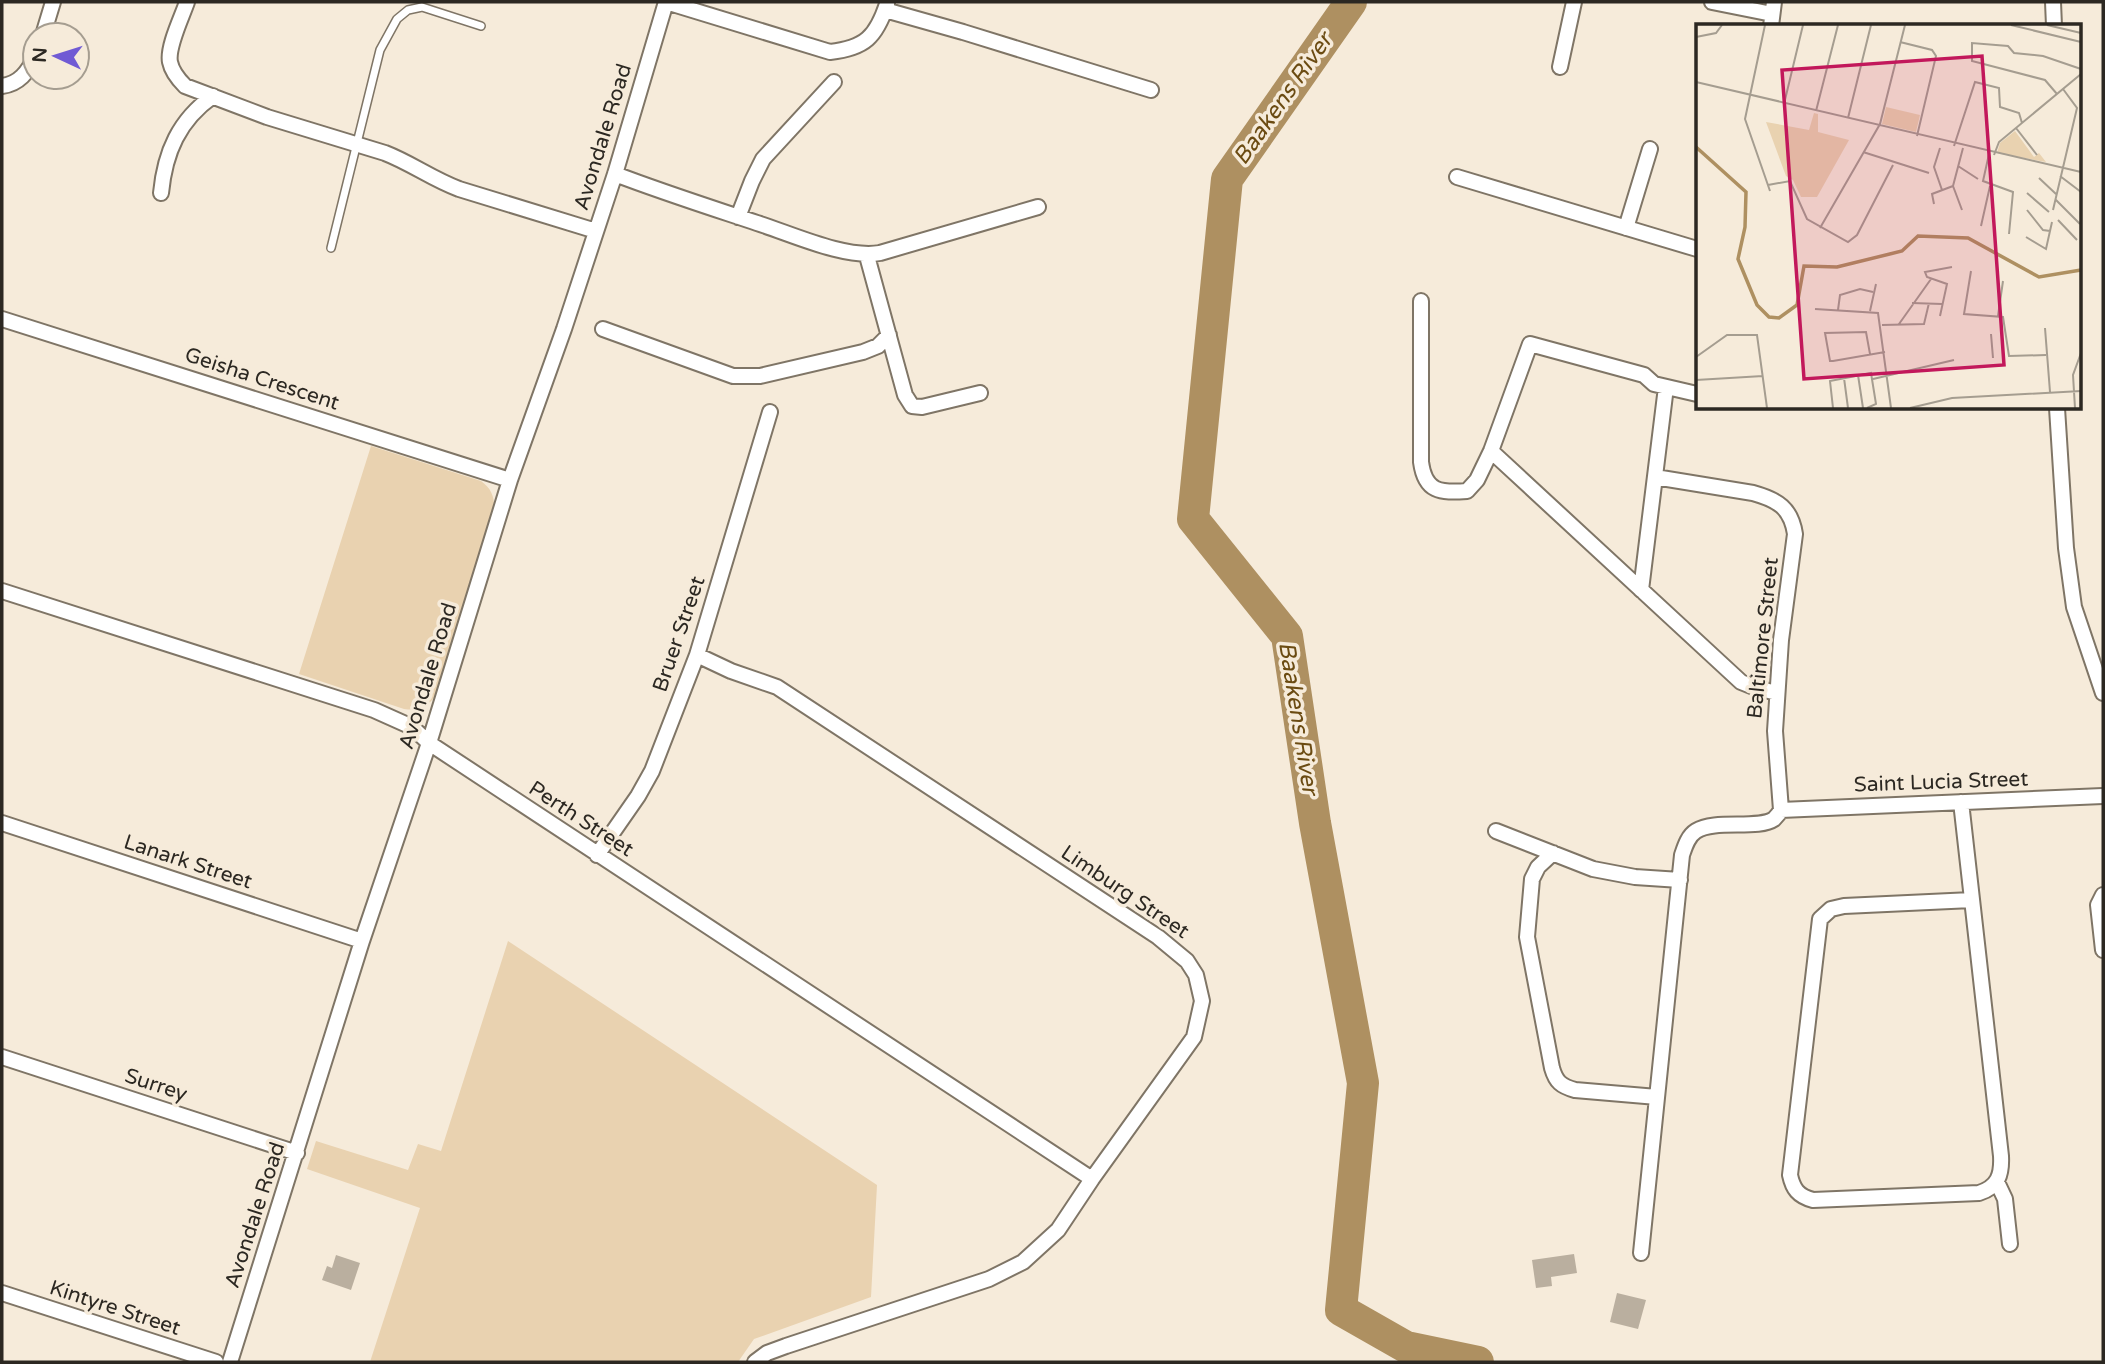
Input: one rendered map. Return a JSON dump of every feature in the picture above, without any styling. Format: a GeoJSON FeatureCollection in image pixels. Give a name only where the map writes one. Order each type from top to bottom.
{"type":"FeatureCollection","features":[{"type":"Feature","properties":{"kind":"street"},"geometry":{"type":"LineString","coordinates":[[48,21],[54,2]]}},
{"type":"Feature","properties":{"kind":"street"},"geometry":{"type":"LineString","coordinates":[[187,2],[171,48],[170,62],[176,76],[185,86],[267,117],[404,160],[438,181],[458,189],[596,231]]}},
{"type":"Feature","properties":{"kind":"street"},"geometry":{"type":"LineString","coordinates":[[666,2],[830,52],[852,50],[875,33],[886,6],[1150,90]]}},
{"type":"Feature","properties":{"kind":"street","name":"Avondale Road"},"geometry":{"type":"LineString","coordinates":[[230,1362],[362,941],[429,743],[510,480],[615,174],[666,2]]}},
{"type":"Feature","properties":{"kind":"street"},"geometry":{"type":"LineString","coordinates":[[1560,67],[1574,2]]}},
{"type":"Feature","properties":{"kind":"street"},"geometry":{"type":"LineString","coordinates":[[1712,2],[1773,14]]}},
{"type":"Feature","properties":{"kind":"street"},"geometry":{"type":"LineString","coordinates":[[2053,2],[2053,24]]}},
{"type":"Feature","properties":{"kind":"street"},"geometry":{"type":"LineString","coordinates":[[2,86],[11,85],[21,78]]}},
{"type":"Feature","properties":{"kind":"street"},"geometry":{"type":"LineString","coordinates":[[738,217],[763,159],[834,82]]}},
{"type":"Feature","properties":{"kind":"street"},"geometry":{"type":"LineString","coordinates":[[160,193],[168,156],[175,140],[192,114],[213,96]]}},
{"type":"Feature","properties":{"kind":"street"},"geometry":{"type":"LineString","coordinates":[[1626,228],[1650,149]]}},
{"type":"Feature","properties":{"kind":"street"},"geometry":{"type":"LineString","coordinates":[[615,174],[835,249],[867,256],[1038,207]]}},
{"type":"Feature","properties":{"kind":"street"},"geometry":{"type":"LineString","coordinates":[[1457,177],[1696,249]]}},
{"type":"Feature","properties":{"kind":"street"},"geometry":{"type":"LineString","coordinates":[[867,256],[905,395],[912,406],[922,407],[980,394]]}},
{"type":"Feature","properties":{"kind":"street"},"geometry":{"type":"LineString","coordinates":[[1421,301],[1423,476],[1428,485],[1437,489],[1468,491],[1477,480],[1491,451],[1531,344],[1644,375],[1654,384],[1696,394]]}},
{"type":"Feature","properties":{"kind":"street","name":"Geisha Crescent"},"geometry":{"type":"LineString","coordinates":[[2,319],[510,480]]}},
{"type":"Feature","properties":{"kind":"street"},"geometry":{"type":"LineString","coordinates":[[603,329],[733,376],[760,376],[863,352],[878,346],[889,335]]}},
{"type":"Feature","properties":{"kind":"street"},"geometry":{"type":"LineString","coordinates":[[1641,590],[1667,387]]}},
{"type":"Feature","properties":{"kind":"street"},"geometry":{"type":"LineString","coordinates":[[2057,410],[2066,548],[2074,607],[2103,693]]}},
{"type":"Feature","properties":{"kind":"street","name":"Bruer Street"},"geometry":{"type":"LineString","coordinates":[[597,855],[652,771],[697,655],[770,412]]}},
{"type":"Feature","properties":{"kind":"street"},"geometry":{"type":"LineString","coordinates":[[1491,451],[1741,682],[1777,693]]}},
{"type":"Feature","properties":{"kind":"street","name":"Baltimore Street"},"geometry":{"type":"LineString","coordinates":[[1655,477],[1753,492],[1767,497],[1788,512],[1793,521],[1795,534],[1781,640],[1775,731],[1782,810]]}},
{"type":"Feature","properties":{"kind":"street","name":"Perth Street"},"geometry":{"type":"LineString","coordinates":[[2,591],[374,710],[412,727],[429,743],[597,855],[1092,1179]]}},
{"type":"Feature","properties":{"kind":"street","name":"Limburg Street"},"geometry":{"type":"LineString","coordinates":[[697,655],[731,671],[777,687],[1158,937],[1187,961],[1201,988],[1202,1001],[1194,1037],[1058,1230],[1023,1262],[989,1279],[767,1353],[755,1362]]}},
{"type":"Feature","properties":{"kind":"street","name":"Saint Lucia Street"},"geometry":{"type":"LineString","coordinates":[[1782,810],[2103,796]]}},
{"type":"Feature","properties":{"kind":"street"},"geometry":{"type":"LineString","coordinates":[[1961,802],[2001,1156],[1997,1182],[1988,1191],[1979,1193],[1813,1200],[1798,1193],[1793,1188],[1790,1175],[1820,919],[1831,909],[1844,906],[1972,900]]}},
{"type":"Feature","properties":{"kind":"street"},"geometry":{"type":"LineString","coordinates":[[1641,1253],[1682,855],[1686,844],[1697,830],[1773,820],[1782,810]]}},
{"type":"Feature","properties":{"kind":"street","name":"Lanark Street"},"geometry":{"type":"LineString","coordinates":[[2,823],[362,941]]}},
{"type":"Feature","properties":{"kind":"street"},"geometry":{"type":"LineString","coordinates":[[1496,831],[1594,869],[1680,880]]}},
{"type":"Feature","properties":{"kind":"street"},"geometry":{"type":"LineString","coordinates":[[1553,853],[1538,867],[1532,879],[1527,937],[1556,1080],[1563,1087],[1575,1090],[1657,1097]]}},
{"type":"Feature","properties":{"kind":"street"},"geometry":{"type":"LineString","coordinates":[[2103,895],[2098,905],[2103,950]]}},
{"type":"Feature","properties":{"kind":"street","name":"Surrey"},"geometry":{"type":"LineString","coordinates":[[2,1057],[297,1153]]}},
{"type":"Feature","properties":{"kind":"street"},"geometry":{"type":"LineString","coordinates":[[1997,1182],[2005,1199],[2010,1244]]}},
{"type":"Feature","properties":{"kind":"street","name":"Kintyre Street"},"geometry":{"type":"LineString","coordinates":[[2,1293],[216,1362]]}},
{"type":"Feature","properties":{"kind":"lane"},"geometry":{"type":"LineString","coordinates":[[331,248],[380,50],[397,19],[408,10],[422,7],[481,26]]}},
{"type":"Feature","properties":{"kind":"shaded area"},"geometry":{"type":"Polygon","coordinates":[[[371,446],[481,481],[488,487],[493,498],[494,511],[435,696],[425,706],[414,710],[299,674],[371,446]]]}},
{"type":"Feature","properties":{"kind":"shaded area"},"geometry":{"type":"Polygon","coordinates":[[[508,941],[877,1185],[871,1297],[754,1339],[738,1362],[370,1362],[420,1208],[307,1169],[316,1141],[408,1170],[418,1144],[441,1151],[508,941]]]}},
{"type":"Feature","properties":{"kind":"building"},"geometry":{"type":"Polygon","coordinates":[[[1574,1254],[1577,1273],[1551,1277],[1552,1286],[1536,1288],[1532,1260],[1574,1254]]]}},
{"type":"Feature","properties":{"kind":"building"},"geometry":{"type":"Polygon","coordinates":[[[336,1255],[360,1263],[351,1290],[322,1280],[327,1266],[332,1268],[336,1255]]]}},
{"type":"Feature","properties":{"kind":"building"},"geometry":{"type":"Polygon","coordinates":[[[1617,1293],[1646,1300],[1638,1329],[1610,1322],[1617,1293]]]}},
{"type":"Feature","properties":{"kind":"waterway","name":"Baakens River"},"geometry":{"type":"LineString","coordinates":[[1351,2],[1227,179],[1193,519],[1287,636],[1315,823],[1363,1083],[1341,1310],[1406,1347],[1478,1362]]}}]}
